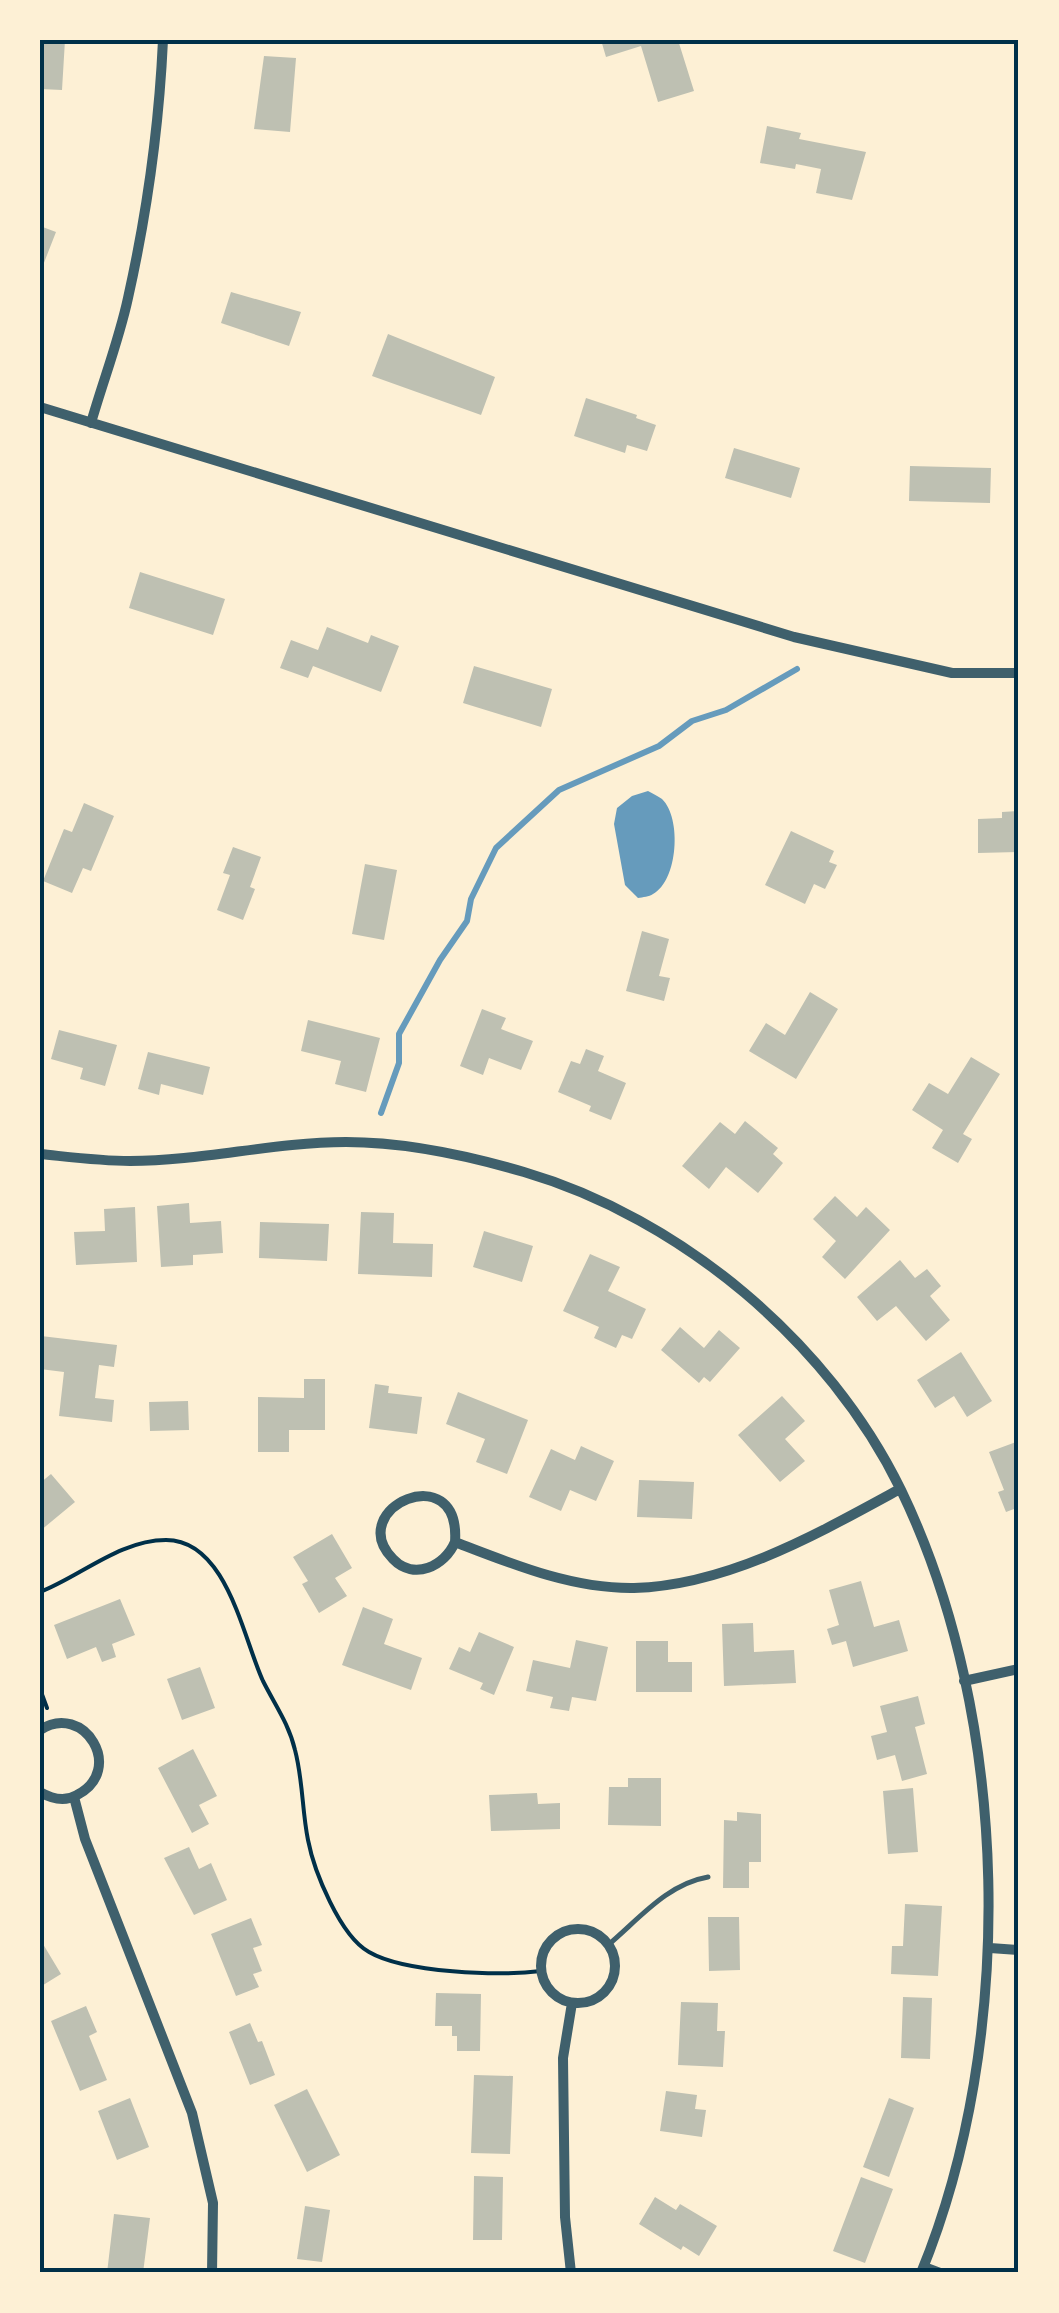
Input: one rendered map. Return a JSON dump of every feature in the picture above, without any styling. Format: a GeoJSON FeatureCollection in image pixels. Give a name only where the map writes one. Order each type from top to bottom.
{"type":"FeatureCollection","features":[{"type":"Feature","properties":{"kind":"street"},"geometry":{"type":"LineString","coordinates":[[90,422],[128,301],[146,210],[164,40]]}},
{"type":"Feature","properties":{"kind":"street"},"geometry":{"type":"LineString","coordinates":[[40,407],[794,637],[952,673],[1019,673]]}},
{"type":"Feature","properties":{"kind":"street"},"geometry":{"type":"LineString","coordinates":[[40,1154],[132,1161],[342,1142],[440,1151],[526,1172],[661,1233],[751,1300],[832,1384],[862,1424],[900,1489],[946,1610],[964,1681],[986,1820],[990,1948],[979,2051],[964,2131],[922,2270],[940,2273]]}},
{"type":"Feature","properties":{"kind":"street"},"geometry":{"type":"LineString","coordinates":[[456,1542],[556,1578],[632,1588],[674,1584],[720,1573],[773,1552],[900,1489]]}},
{"type":"Feature","properties":{"kind":"street"},"geometry":{"type":"LineString","coordinates":[[410,1496],[434,1498],[452,1514],[456,1542],[443,1561],[414,1570],[392,1558],[385,1547],[383,1523],[398,1502],[410,1496]]}},
{"type":"Feature","properties":{"kind":"street"},"geometry":{"type":"LineString","coordinates":[[964,1681],[1019,1669]]}},
{"type":"Feature","properties":{"kind":"street"},"geometry":{"type":"LineString","coordinates":[[40,1730],[52,1724],[74,1724],[88,1732],[98,1746],[99,1773],[91,1786],[74,1798],[50,1798],[40,1792]]}},
{"type":"Feature","properties":{"kind":"street"},"geometry":{"type":"LineString","coordinates":[[74,1798],[84,1840],[192,2113],[213,2203],[212,2273]]}},
{"type":"Feature","properties":{"kind":"street"},"geometry":{"type":"LineString","coordinates":[[577,1928],[592,1931],[608,1945],[616,1970],[603,1994],[588,2002],[572,2003],[554,1995],[541,1971],[548,1944],[560,1933],[577,1928]]}},
{"type":"Feature","properties":{"kind":"street"},"geometry":{"type":"LineString","coordinates":[[990,1948],[1019,1950]]}},
{"type":"Feature","properties":{"kind":"street"},"geometry":{"type":"LineString","coordinates":[[571,2273],[565,2217],[563,2058],[572,2003]]}},
{"type":"Feature","properties":{"kind":"lane"},"geometry":{"type":"LineString","coordinates":[[608,1945],[668,1892],[708,1876]]}},
{"type":"Feature","properties":{"kind":"path"},"geometry":{"type":"LineString","coordinates":[[40,1592],[141,1543],[187,1543],[203,1554],[240,1615],[263,1681],[287,1722],[296,1752],[308,1843],[328,1899],[350,1935],[366,1952],[412,1965],[510,1974],[541,1971]]}},
{"type":"Feature","properties":{"kind":"path"},"geometry":{"type":"LineString","coordinates":[[40,1689],[52,1724]]}},
{"type":"Feature","properties":{"kind":"water"},"geometry":{"type":"Polygon","coordinates":[[[648,791],[668,808],[673,820],[674,849],[668,876],[661,887],[638,898],[625,885],[614,824],[617,808],[632,796],[648,791]]]}},
{"type":"Feature","properties":{"kind":"building"},"geometry":{"type":"Polygon","coordinates":[[[40,40],[65,40],[62,90],[40,89],[40,40]]]}},
{"type":"Feature","properties":{"kind":"building"},"geometry":{"type":"Polygon","coordinates":[[[601,40],[678,40],[694,91],[658,102],[641,46],[606,57],[601,40]]]}},
{"type":"Feature","properties":{"kind":"building"},"geometry":{"type":"Polygon","coordinates":[[[264,56],[296,58],[290,132],[254,129],[264,56]]]}},
{"type":"Feature","properties":{"kind":"building"},"geometry":{"type":"Polygon","coordinates":[[[767,126],[801,133],[799,139],[866,152],[852,200],[816,193],[821,169],[760,163],[767,126]]]}},
{"type":"Feature","properties":{"kind":"building"},"geometry":{"type":"Polygon","coordinates":[[[40,226],[56,232],[40,273],[40,226]]]}},
{"type":"Feature","properties":{"kind":"building"},"geometry":{"type":"Polygon","coordinates":[[[231,292],[301,312],[289,346],[221,323],[231,292]]]}},
{"type":"Feature","properties":{"kind":"building"},"geometry":{"type":"Polygon","coordinates":[[[388,334],[495,377],[481,415],[372,376],[388,334]]]}},
{"type":"Feature","properties":{"kind":"building"},"geometry":{"type":"Polygon","coordinates":[[[586,398],[656,425],[647,451],[627,445],[625,453],[574,436],[586,398]]]}},
{"type":"Feature","properties":{"kind":"building"},"geometry":{"type":"Polygon","coordinates":[[[734,448],[800,468],[791,498],[725,478],[734,448]]]}},
{"type":"Feature","properties":{"kind":"building"},"geometry":{"type":"Polygon","coordinates":[[[910,466],[991,468],[990,503],[909,501],[910,466]]]}},
{"type":"Feature","properties":{"kind":"building"},"geometry":{"type":"Polygon","coordinates":[[[140,572],[225,599],[213,635],[129,608],[140,572]]]}},
{"type":"Feature","properties":{"kind":"building"},"geometry":{"type":"Polygon","coordinates":[[[327,627],[368,643],[371,635],[399,646],[381,692],[313,666],[308,678],[280,668],[291,640],[318,650],[327,627]]]}},
{"type":"Feature","properties":{"kind":"building"},"geometry":{"type":"Polygon","coordinates":[[[474,666],[552,689],[541,727],[463,703],[474,666]]]}},
{"type":"Feature","properties":{"kind":"building"},"geometry":{"type":"Polygon","coordinates":[[[84,803],[114,816],[91,871],[83,868],[72,893],[43,881],[64,829],[72,832],[84,803]]]}},
{"type":"Feature","properties":{"kind":"building"},"geometry":{"type":"Polygon","coordinates":[[[1019,811],[1019,852],[978,853],[978,819],[1002,818],[1002,812],[1019,811]]]}},
{"type":"Feature","properties":{"kind":"building"},"geometry":{"type":"Polygon","coordinates":[[[791,831],[834,851],[829,862],[837,865],[825,889],[814,884],[805,904],[765,885],[791,831]]]}},
{"type":"Feature","properties":{"kind":"building"},"geometry":{"type":"Polygon","coordinates":[[[233,847],[261,857],[250,887],[255,889],[243,920],[217,910],[230,875],[223,873],[233,847]]]}},
{"type":"Feature","properties":{"kind":"building"},"geometry":{"type":"Polygon","coordinates":[[[365,864],[397,870],[384,940],[352,934],[365,864]]]}},
{"type":"Feature","properties":{"kind":"building"},"geometry":{"type":"Polygon","coordinates":[[[642,931],[669,939],[659,976],[670,978],[664,1001],[626,991],[642,931]]]}},
{"type":"Feature","properties":{"kind":"building"},"geometry":{"type":"Polygon","coordinates":[[[810,992],[838,1009],[796,1079],[749,1051],[766,1023],[785,1035],[810,992]]]}},
{"type":"Feature","properties":{"kind":"building"},"geometry":{"type":"Polygon","coordinates":[[[482,1009],[506,1018],[501,1029],[533,1041],[521,1070],[489,1058],[483,1075],[460,1066],[482,1009]]]}},
{"type":"Feature","properties":{"kind":"building"},"geometry":{"type":"Polygon","coordinates":[[[308,1020],[380,1038],[366,1092],[335,1084],[341,1061],[301,1051],[308,1020]]]}},
{"type":"Feature","properties":{"kind":"building"},"geometry":{"type":"Polygon","coordinates":[[[59,1030],[117,1045],[105,1086],[80,1079],[83,1068],[51,1059],[59,1030]]]}},
{"type":"Feature","properties":{"kind":"building"},"geometry":{"type":"Polygon","coordinates":[[[586,1049],[604,1056],[598,1071],[626,1083],[611,1120],[589,1111],[591,1106],[558,1092],[571,1061],[580,1064],[586,1049]]]}},
{"type":"Feature","properties":{"kind":"building"},"geometry":{"type":"Polygon","coordinates":[[[148,1052],[210,1067],[203,1095],[161,1084],[159,1095],[138,1089],[148,1052]]]}},
{"type":"Feature","properties":{"kind":"building"},"geometry":{"type":"Polygon","coordinates":[[[971,1057],[1000,1074],[963,1134],[972,1139],[958,1163],[932,1148],[943,1130],[912,1110],[929,1083],[948,1094],[971,1057]]]}},
{"type":"Feature","properties":{"kind":"building"},"geometry":{"type":"Polygon","coordinates":[[[745,1121],[778,1148],[773,1154],[783,1163],[758,1193],[726,1167],[709,1189],[682,1166],[720,1122],[735,1134],[745,1121]]]}},
{"type":"Feature","properties":{"kind":"building"},"geometry":{"type":"Polygon","coordinates":[[[835,1196],[857,1217],[866,1207],[890,1230],[845,1279],[822,1257],[836,1241],[813,1219],[835,1196]]]}},
{"type":"Feature","properties":{"kind":"building"},"geometry":{"type":"Polygon","coordinates":[[[189,1203],[190,1223],[221,1221],[223,1253],[193,1255],[193,1265],[161,1267],[157,1206],[189,1203]]]}},
{"type":"Feature","properties":{"kind":"building"},"geometry":{"type":"Polygon","coordinates":[[[135,1207],[137,1262],[76,1265],[74,1232],[105,1231],[104,1209],[135,1207]]]}},
{"type":"Feature","properties":{"kind":"building"},"geometry":{"type":"Polygon","coordinates":[[[361,1212],[394,1213],[393,1243],[433,1244],[432,1277],[358,1274],[361,1212]]]}},
{"type":"Feature","properties":{"kind":"building"},"geometry":{"type":"Polygon","coordinates":[[[260,1222],[329,1224],[327,1261],[259,1258],[260,1222]]]}},
{"type":"Feature","properties":{"kind":"building"},"geometry":{"type":"Polygon","coordinates":[[[484,1231],[533,1246],[522,1282],[473,1267],[484,1231]]]}},
{"type":"Feature","properties":{"kind":"building"},"geometry":{"type":"Polygon","coordinates":[[[590,1254],[620,1267],[608,1291],[646,1309],[632,1339],[622,1335],[616,1348],[594,1338],[599,1327],[563,1311],[590,1254]]]}},
{"type":"Feature","properties":{"kind":"building"},"geometry":{"type":"Polygon","coordinates":[[[900,1260],[915,1278],[927,1269],[941,1286],[930,1296],[950,1320],[926,1341],[896,1306],[877,1321],[857,1297],[900,1260]]]}},
{"type":"Feature","properties":{"kind":"building"},"geometry":{"type":"Polygon","coordinates":[[[680,1327],[704,1348],[719,1330],[740,1348],[710,1382],[704,1377],[699,1383],[661,1350],[680,1327]]]}},
{"type":"Feature","properties":{"kind":"building"},"geometry":{"type":"Polygon","coordinates":[[[41,1336],[117,1345],[114,1367],[99,1365],[95,1398],[114,1400],[112,1422],[59,1416],[64,1372],[40,1369],[41,1336]]]}},
{"type":"Feature","properties":{"kind":"building"},"geometry":{"type":"Polygon","coordinates":[[[961,1352],[992,1401],[967,1417],[954,1396],[935,1408],[917,1380],[961,1352]]]}},
{"type":"Feature","properties":{"kind":"building"},"geometry":{"type":"Polygon","coordinates":[[[304,1379],[325,1379],[325,1430],[289,1430],[289,1452],[258,1452],[258,1397],[304,1398],[304,1379]]]}},
{"type":"Feature","properties":{"kind":"building"},"geometry":{"type":"Polygon","coordinates":[[[375,1384],[389,1386],[388,1393],[422,1397],[417,1434],[369,1428],[375,1384]]]}},
{"type":"Feature","properties":{"kind":"building"},"geometry":{"type":"Polygon","coordinates":[[[458,1392],[528,1420],[507,1474],[476,1462],[485,1439],[446,1424],[458,1392]]]}},
{"type":"Feature","properties":{"kind":"building"},"geometry":{"type":"Polygon","coordinates":[[[782,1396],[805,1421],[785,1439],[805,1461],[780,1482],[738,1435],[782,1396]]]}},
{"type":"Feature","properties":{"kind":"building"},"geometry":{"type":"Polygon","coordinates":[[[188,1401],[189,1430],[150,1431],[149,1402],[188,1401]]]}},
{"type":"Feature","properties":{"kind":"building"},"geometry":{"type":"Polygon","coordinates":[[[1016,1442],[1019,1507],[1006,1512],[998,1492],[1004,1490],[989,1452],[1016,1442]]]}},
{"type":"Feature","properties":{"kind":"building"},"geometry":{"type":"Polygon","coordinates":[[[581,1446],[614,1461],[596,1501],[570,1490],[561,1511],[529,1497],[551,1449],[575,1460],[581,1446]]]}},
{"type":"Feature","properties":{"kind":"building"},"geometry":{"type":"Polygon","coordinates":[[[51,1474],[75,1502],[40,1531],[40,1483],[51,1474]]]}},
{"type":"Feature","properties":{"kind":"building"},"geometry":{"type":"Polygon","coordinates":[[[639,1480],[694,1482],[692,1519],[637,1517],[639,1480]]]}},
{"type":"Feature","properties":{"kind":"building"},"geometry":{"type":"Polygon","coordinates":[[[332,1534],[352,1568],[335,1578],[347,1596],[319,1613],[302,1584],[308,1581],[293,1557],[332,1534]]]}},
{"type":"Feature","properties":{"kind":"building"},"geometry":{"type":"Polygon","coordinates":[[[861,1581],[874,1627],[899,1620],[908,1651],[853,1667],[846,1641],[832,1645],[827,1629],[839,1625],[829,1590],[861,1581]]]}},
{"type":"Feature","properties":{"kind":"building"},"geometry":{"type":"Polygon","coordinates":[[[120,1599],[135,1635],[112,1644],[116,1657],[102,1662],[96,1647],[67,1659],[54,1625],[120,1599]]]}},
{"type":"Feature","properties":{"kind":"building"},"geometry":{"type":"Polygon","coordinates":[[[363,1607],[393,1619],[384,1644],[422,1658],[411,1690],[342,1665],[363,1607]]]}},
{"type":"Feature","properties":{"kind":"building"},"geometry":{"type":"Polygon","coordinates":[[[753,1623],[754,1652],[794,1650],[796,1683],[724,1686],[722,1624],[753,1623]]]}},
{"type":"Feature","properties":{"kind":"building"},"geometry":{"type":"Polygon","coordinates":[[[479,1632],[514,1647],[494,1695],[480,1689],[483,1683],[449,1669],[459,1647],[470,1652],[479,1632]]]}},
{"type":"Feature","properties":{"kind":"building"},"geometry":{"type":"Polygon","coordinates":[[[576,1640],[608,1647],[596,1701],[572,1697],[569,1711],[550,1708],[553,1697],[526,1691],[533,1660],[570,1668],[576,1640]]]}},
{"type":"Feature","properties":{"kind":"building"},"geometry":{"type":"Polygon","coordinates":[[[636,1641],[668,1641],[668,1662],[692,1662],[692,1692],[636,1692],[636,1641]]]}},
{"type":"Feature","properties":{"kind":"building"},"geometry":{"type":"Polygon","coordinates":[[[200,1667],[215,1708],[182,1720],[167,1679],[200,1667]]]}},
{"type":"Feature","properties":{"kind":"building"},"geometry":{"type":"Polygon","coordinates":[[[918,1696],[925,1724],[915,1727],[927,1774],[902,1781],[895,1755],[877,1760],[871,1736],[887,1732],[880,1706],[918,1696]]]}},
{"type":"Feature","properties":{"kind":"building"},"geometry":{"type":"Polygon","coordinates":[[[193,1749],[217,1796],[199,1805],[209,1824],[192,1833],[158,1768],[193,1749]]]}},
{"type":"Feature","properties":{"kind":"building"},"geometry":{"type":"Polygon","coordinates":[[[628,1778],[661,1778],[661,1826],[608,1825],[609,1787],[628,1787],[628,1778]]]}},
{"type":"Feature","properties":{"kind":"building"},"geometry":{"type":"Polygon","coordinates":[[[913,1788],[918,1852],[888,1854],[883,1791],[913,1788]]]}},
{"type":"Feature","properties":{"kind":"building"},"geometry":{"type":"Polygon","coordinates":[[[537,1793],[538,1804],[560,1803],[560,1829],[491,1831],[489,1795],[537,1793]]]}},
{"type":"Feature","properties":{"kind":"building"},"geometry":{"type":"Polygon","coordinates":[[[737,1812],[761,1814],[761,1862],[749,1862],[749,1888],[723,1888],[724,1820],[737,1821],[737,1812]]]}},
{"type":"Feature","properties":{"kind":"building"},"geometry":{"type":"Polygon","coordinates":[[[189,1847],[199,1869],[211,1863],[227,1900],[194,1915],[164,1858],[189,1847]]]}},
{"type":"Feature","properties":{"kind":"building"},"geometry":{"type":"Polygon","coordinates":[[[905,1904],[942,1906],[938,1976],[891,1974],[892,1946],[903,1946],[905,1904]]]}},
{"type":"Feature","properties":{"kind":"building"},"geometry":{"type":"Polygon","coordinates":[[[708,1917],[739,1917],[740,1970],[709,1971],[708,1917]]]}},
{"type":"Feature","properties":{"kind":"building"},"geometry":{"type":"Polygon","coordinates":[[[251,1918],[262,1945],[253,1948],[262,1971],[253,1974],[259,1987],[236,1996],[211,1934],[251,1918]]]}},
{"type":"Feature","properties":{"kind":"building"},"geometry":{"type":"Polygon","coordinates":[[[40,1939],[61,1974],[40,1987],[40,1939]]]}},
{"type":"Feature","properties":{"kind":"building"},"geometry":{"type":"Polygon","coordinates":[[[436,1993],[481,1994],[480,2051],[457,2051],[452,2026],[435,2026],[436,1993]]]}},
{"type":"Feature","properties":{"kind":"building"},"geometry":{"type":"Polygon","coordinates":[[[903,1997],[932,1998],[930,2059],[901,2058],[903,1997]]]}},
{"type":"Feature","properties":{"kind":"building"},"geometry":{"type":"Polygon","coordinates":[[[681,2002],[718,2003],[717,2031],[725,2031],[723,2067],[678,2065],[681,2002]]]}},
{"type":"Feature","properties":{"kind":"building"},"geometry":{"type":"Polygon","coordinates":[[[86,2006],[97,2032],[89,2036],[107,2080],[80,2091],[51,2021],[86,2006]]]}},
{"type":"Feature","properties":{"kind":"building"},"geometry":{"type":"Polygon","coordinates":[[[250,2023],[258,2042],[262,2041],[275,2075],[250,2085],[229,2032],[250,2023]]]}},
{"type":"Feature","properties":{"kind":"building"},"geometry":{"type":"Polygon","coordinates":[[[474,2075],[513,2076],[510,2154],[471,2153],[474,2075]]]}},
{"type":"Feature","properties":{"kind":"building"},"geometry":{"type":"Polygon","coordinates":[[[307,2089],[340,2155],[307,2172],[274,2105],[307,2089]]]}},
{"type":"Feature","properties":{"kind":"building"},"geometry":{"type":"Polygon","coordinates":[[[666,2091],[697,2095],[695,2109],[706,2110],[702,2137],[660,2131],[666,2091]]]}},
{"type":"Feature","properties":{"kind":"building"},"geometry":{"type":"Polygon","coordinates":[[[130,2098],[149,2147],[117,2160],[98,2111],[130,2098]]]}},
{"type":"Feature","properties":{"kind":"building"},"geometry":{"type":"Polygon","coordinates":[[[889,2098],[914,2108],[889,2177],[863,2167],[889,2098]]]}},
{"type":"Feature","properties":{"kind":"building"},"geometry":{"type":"Polygon","coordinates":[[[474,2176],[503,2177],[502,2240],[473,2240],[474,2176]]]}},
{"type":"Feature","properties":{"kind":"building"},"geometry":{"type":"Polygon","coordinates":[[[861,2177],[893,2189],[865,2263],[833,2251],[861,2177]]]}},
{"type":"Feature","properties":{"kind":"building"},"geometry":{"type":"Polygon","coordinates":[[[655,2197],[676,2210],[680,2204],[717,2226],[699,2256],[683,2246],[681,2250],[639,2224],[655,2197]]]}},
{"type":"Feature","properties":{"kind":"building"},"geometry":{"type":"Polygon","coordinates":[[[305,2206],[330,2210],[322,2262],[297,2259],[305,2206]]]}},
{"type":"Feature","properties":{"kind":"building"},"geometry":{"type":"Polygon","coordinates":[[[114,2214],[150,2218],[143,2273],[107,2273],[114,2214]]]}},
{"type":"Feature","properties":{"kind":"waterway"},"geometry":{"type":"LineString","coordinates":[[381,1113],[399,1063],[399,1034],[440,960],[467,921],[471,899],[496,848],[559,790],[659,746],[692,721],[726,710],[797,669]]}}]}
